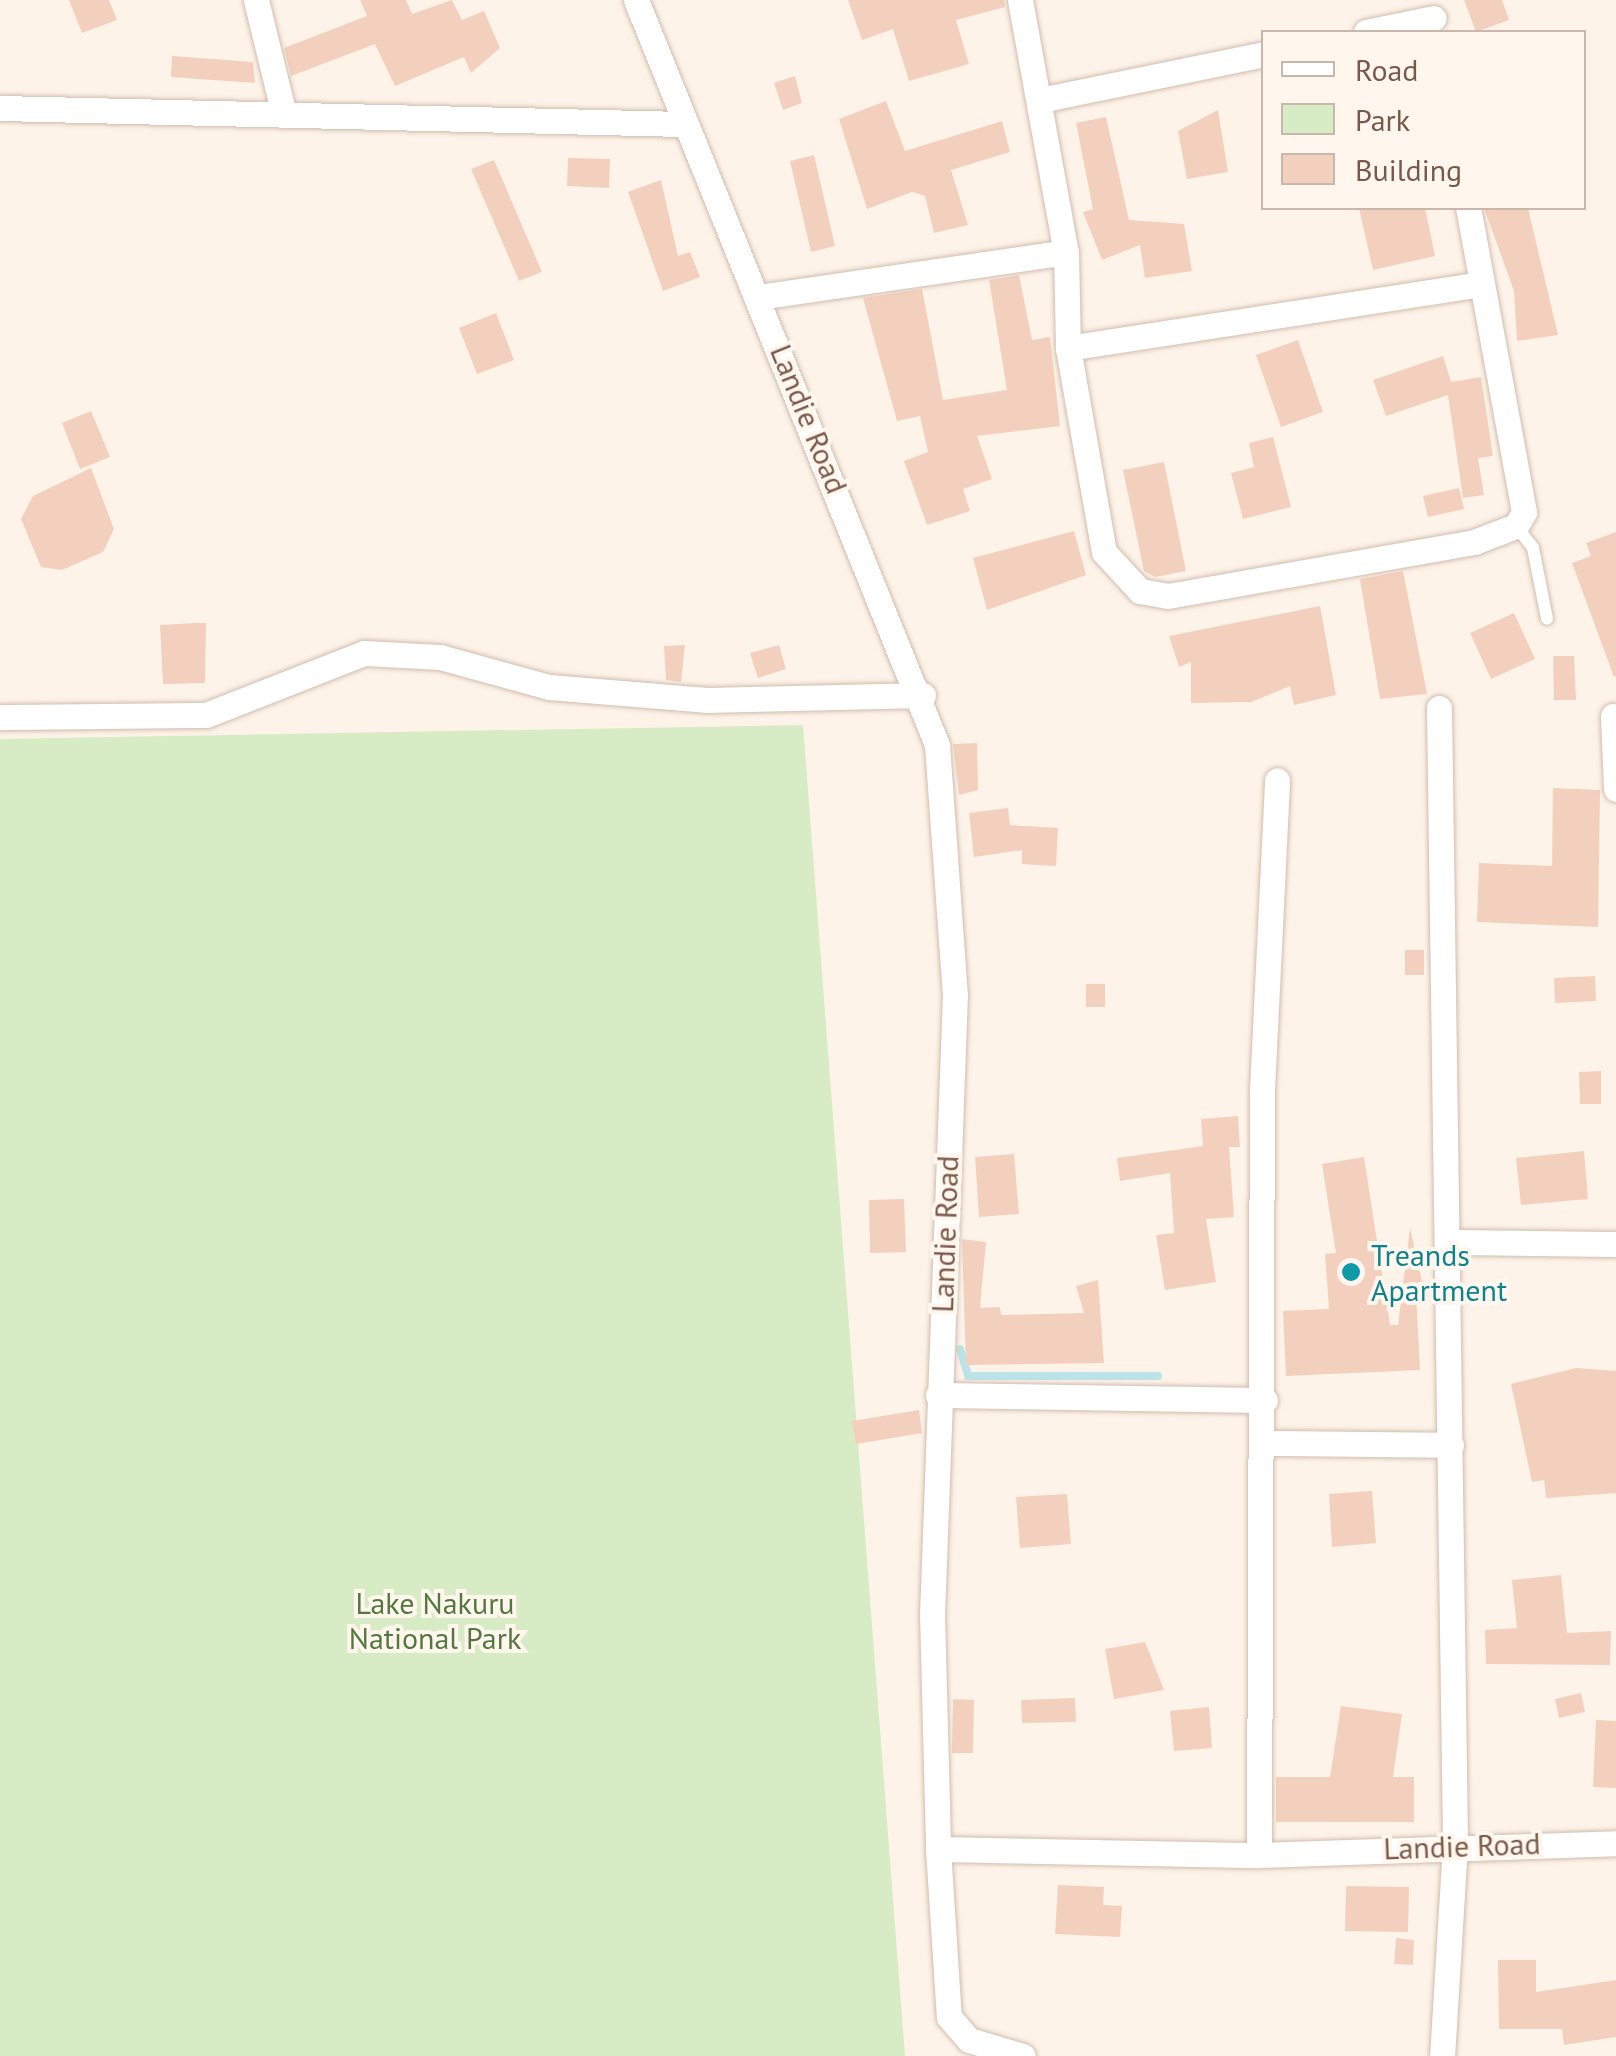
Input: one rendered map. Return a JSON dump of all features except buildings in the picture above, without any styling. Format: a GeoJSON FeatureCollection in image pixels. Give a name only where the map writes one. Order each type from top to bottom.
{"type":"FeatureCollection","features":[{"type":"Feature","properties":{"kind":"street"},"geometry":{"type":"LineString","coordinates":[[256,0],[284,115]]}},
{"type":"Feature","properties":{"kind":"street","name":"Landie Road"},"geometry":{"type":"LineString","coordinates":[[636,0],[923,695],[946,813],[955,994],[938,1396],[938,1849],[1259,1855],[1456,1844],[1616,1843]]}},
{"type":"Feature","properties":{"kind":"street"},"geometry":{"type":"LineString","coordinates":[[1020,0],[1066,252],[1068,348],[1104,552],[1121,581],[1140,591],[1188,593],[1474,542],[1516,526],[1524,512],[1468,210]]}},
{"type":"Feature","properties":{"kind":"street"},"geometry":{"type":"LineString","coordinates":[[1375,30],[1433,17]]}},
{"type":"Feature","properties":{"kind":"street"},"geometry":{"type":"LineString","coordinates":[[1040,100],[1261,55]]}},
{"type":"Feature","properties":{"kind":"street"},"geometry":{"type":"LineString","coordinates":[[0,108],[684,124]]}},
{"type":"Feature","properties":{"kind":"street"},"geometry":{"type":"LineString","coordinates":[[758,297],[1066,252]]}},
{"type":"Feature","properties":{"kind":"street"},"geometry":{"type":"LineString","coordinates":[[1068,348],[1481,284]]}},
{"type":"Feature","properties":{"kind":"street"},"geometry":{"type":"LineString","coordinates":[[0,717],[206,715],[364,653],[440,657],[548,686],[707,700],[923,695]]}},
{"type":"Feature","properties":{"kind":"street"},"geometry":{"type":"LineString","coordinates":[[1439,708],[1438,988],[1453,1242],[1451,1445],[1456,1844],[1442,2056]]}},
{"type":"Feature","properties":{"kind":"street"},"geometry":{"type":"LineString","coordinates":[[1613,716],[1616,789]]}},
{"type":"Feature","properties":{"kind":"street"},"geometry":{"type":"LineString","coordinates":[[1259,1855],[1268,1442],[1262,1090],[1276,780]]}},
{"type":"Feature","properties":{"kind":"street"},"geometry":{"type":"LineString","coordinates":[[1453,1242],[1616,1244]]}},
{"type":"Feature","properties":{"kind":"street"},"geometry":{"type":"LineString","coordinates":[[938,1396],[1266,1400]]}},
{"type":"Feature","properties":{"kind":"street"},"geometry":{"type":"LineString","coordinates":[[1268,1442],[1451,1445]]}},
{"type":"Feature","properties":{"kind":"street"},"geometry":{"type":"LineString","coordinates":[[938,1849],[949,2017],[969,2040],[1023,2056]]}},
{"type":"Feature","properties":{"kind":"lane"},"geometry":{"type":"LineString","coordinates":[[1516,526],[1533,548],[1548,619]]}},
{"type":"Feature","properties":{"kind":"green space","name":"Lake Nakuru National Park"},"geometry":{"type":"Polygon","coordinates":[[[803,725],[905,2056],[0,2056],[0,739],[803,725]]]}},
{"type":"Feature","properties":{"kind":"waterway"},"geometry":{"type":"LineString","coordinates":[[960,1349],[968,1376],[1158,1376]]}},
{"type":"Feature","properties":{"kind":"place","name":"Treands Apartment"},"geometry":{"type":"Point","coordinates":[1351,1272]}}]}
